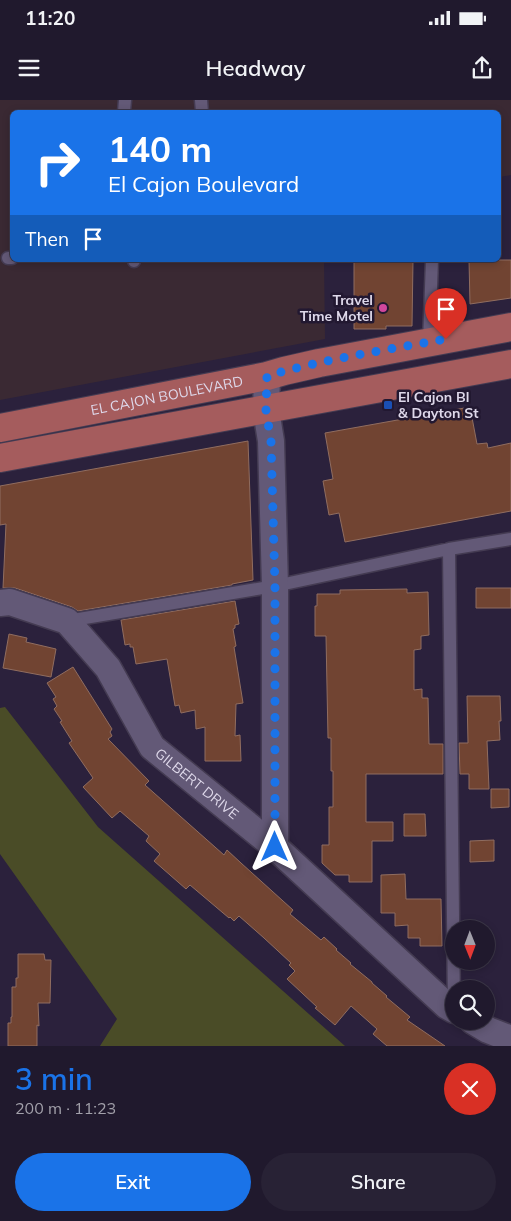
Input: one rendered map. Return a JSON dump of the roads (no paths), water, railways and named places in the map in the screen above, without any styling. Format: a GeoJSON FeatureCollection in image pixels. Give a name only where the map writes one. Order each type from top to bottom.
{"type":"FeatureCollection","features":[{"type":"Feature","properties":{"kind":"main road","name":"EL CAJON BOULEVARD"},"geometry":{"type":"LineString","coordinates":[[0,428],[267,376],[319,363],[511,327]]}},
{"type":"Feature","properties":{"kind":"main road"},"geometry":{"type":"LineString","coordinates":[[0,458],[511,364]]}},
{"type":"Feature","properties":{"kind":"street"},"geometry":{"type":"LineString","coordinates":[[267,376],[266,410],[271,441],[275,586],[275,847]]}},
{"type":"Feature","properties":{"kind":"street"},"geometry":{"type":"LineString","coordinates":[[0,602],[10,602],[67,621]]}},
{"type":"Feature","properties":{"kind":"street","name":"GILBERT DRIVE"},"geometry":{"type":"LineString","coordinates":[[67,621],[108,668],[152,746],[275,847],[445,1004]]}},
{"type":"Feature","properties":{"kind":"street"},"geometry":{"type":"LineString","coordinates":[[488,1030],[511,1038]]}},
{"type":"Feature","properties":{"kind":"lane"},"geometry":{"type":"LineString","coordinates":[[429,342],[432,262]]}},
{"type":"Feature","properties":{"kind":"lane"},"geometry":{"type":"LineString","coordinates":[[67,621],[275,586],[449,549],[511,540]]}},
{"type":"Feature","properties":{"kind":"lane"},"geometry":{"type":"LineString","coordinates":[[449,549],[454,980]]}},
{"type":"Feature","properties":{"kind":"place","name":"Travel Time Motel"},"geometry":{"type":"Point","coordinates":[383,308]}},
{"type":"Feature","properties":{"kind":"place","name":"El Cajon Bl & Dayton St"},"geometry":{"type":"Point","coordinates":[388,405]}}]}
